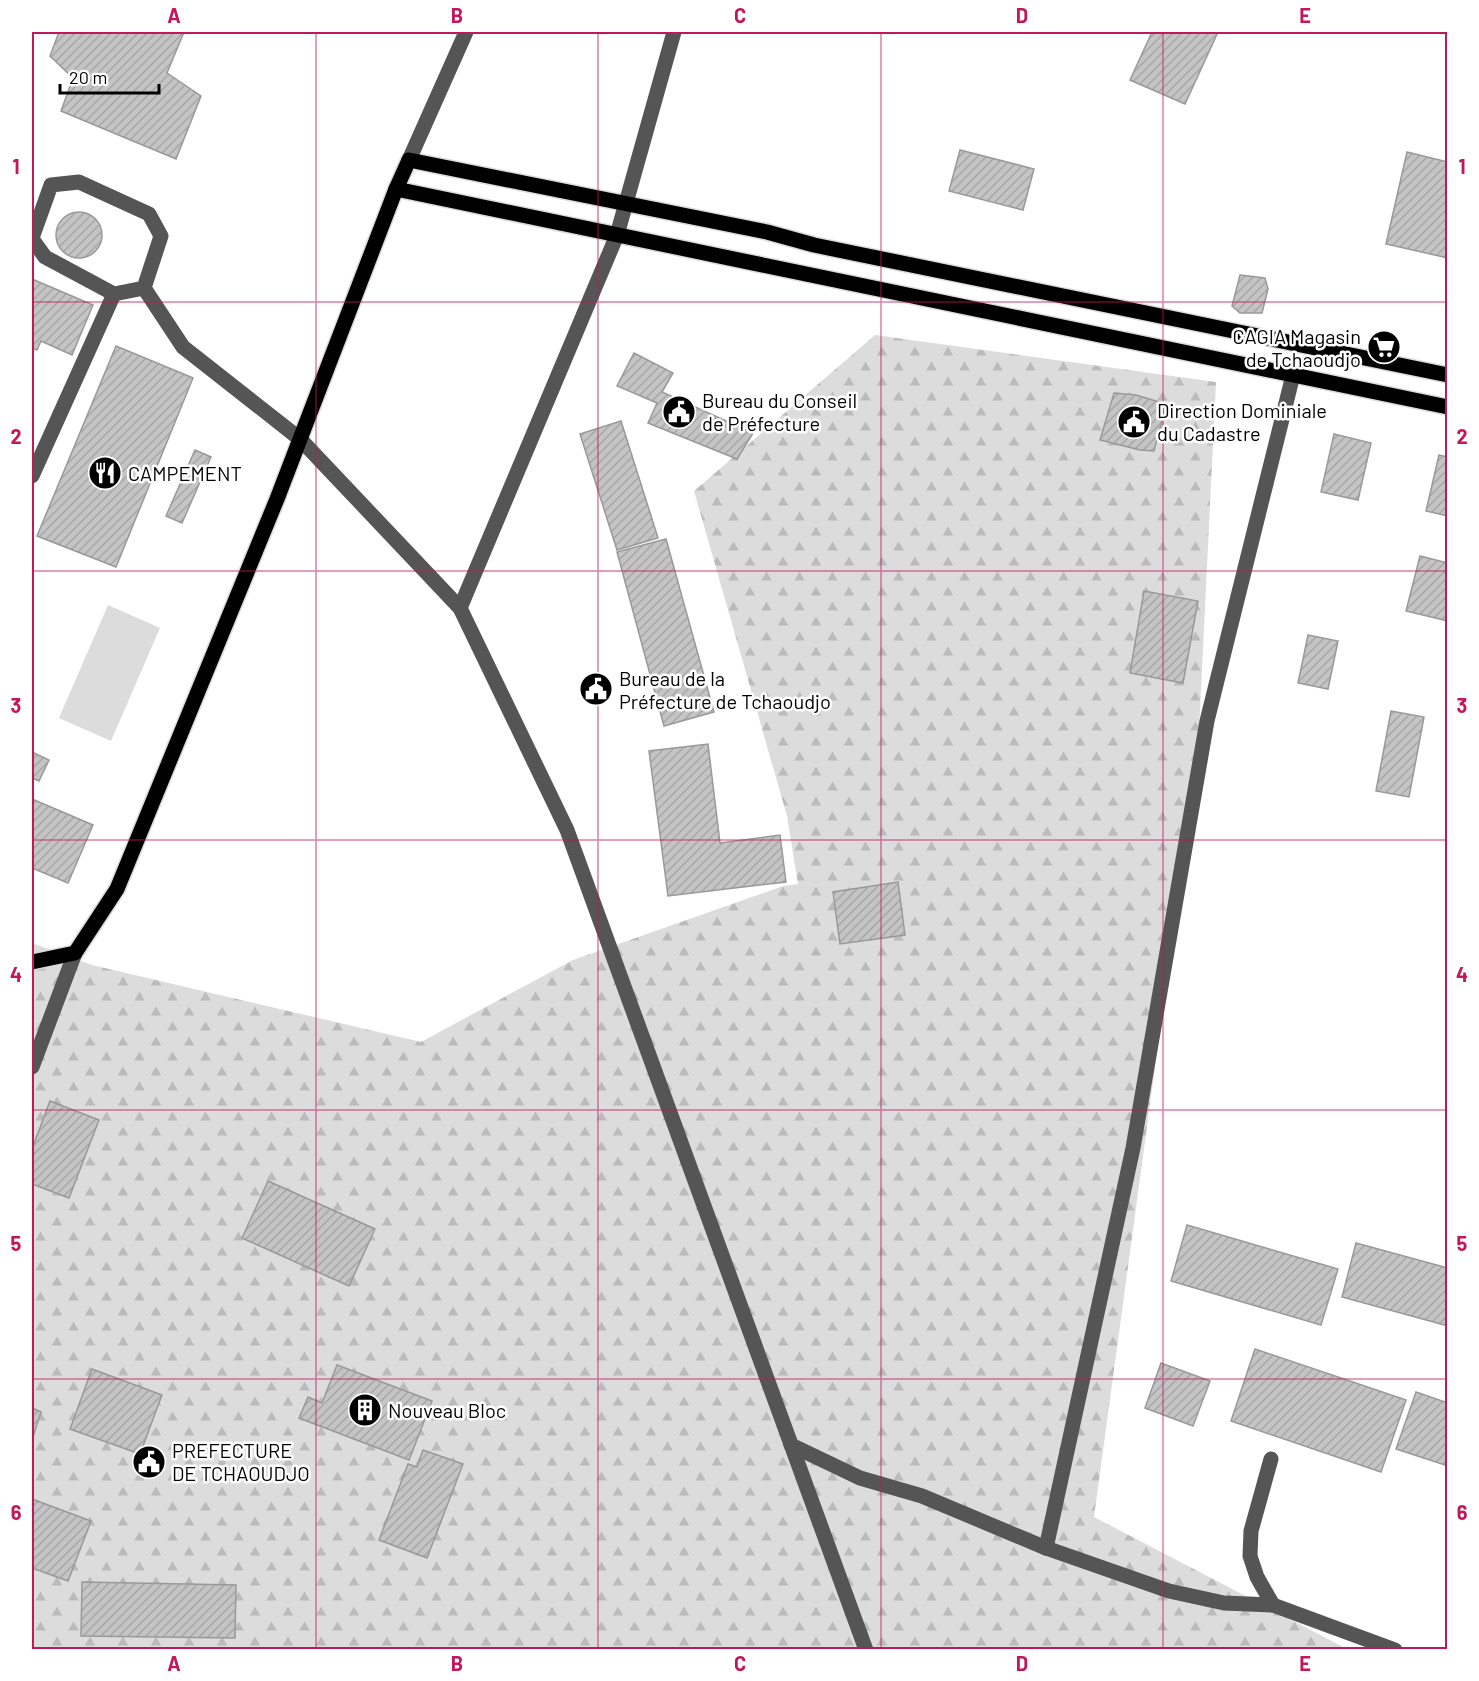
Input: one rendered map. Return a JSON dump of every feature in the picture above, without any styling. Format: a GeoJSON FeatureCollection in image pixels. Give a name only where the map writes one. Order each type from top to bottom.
{"type":"FeatureCollection","features":[{"type":"Feature","properties":{"kind":"main road"},"geometry":{"type":"LineString","coordinates":[[32,962],[75,953],[117,889],[300,439],[409,160],[1448,375]]}},
{"type":"Feature","properties":{"kind":"main road"},"geometry":{"type":"LineString","coordinates":[[396,189],[1448,407]]}},
{"type":"Feature","properties":{"kind":"street"},"geometry":{"type":"LineString","coordinates":[[409,160],[466,32]]}},
{"type":"Feature","properties":{"kind":"street"},"geometry":{"type":"LineString","coordinates":[[460,608],[617,236],[674,32]]}},
{"type":"Feature","properties":{"kind":"street"},"geometry":{"type":"LineString","coordinates":[[79,182],[148,214],[161,236],[144,288],[114,294],[45,256],[32,238],[51,185],[79,182]]}},
{"type":"Feature","properties":{"kind":"street"},"geometry":{"type":"LineString","coordinates":[[144,288],[183,347],[300,439],[460,608],[567,830],[866,1650]]}},
{"type":"Feature","properties":{"kind":"street"},"geometry":{"type":"LineString","coordinates":[[32,476],[114,294]]}},
{"type":"Feature","properties":{"kind":"street"},"geometry":{"type":"LineString","coordinates":[[1046,1548],[1133,1148],[1206,721],[1293,375]]}},
{"type":"Feature","properties":{"kind":"street"},"geometry":{"type":"LineString","coordinates":[[32,1067],[75,953]]}},
{"type":"Feature","properties":{"kind":"street"},"geometry":{"type":"LineString","coordinates":[[791,1445],[860,1478],[922,1496],[1046,1548],[1169,1591],[1224,1603],[1273,1605],[1395,1650]]}},
{"type":"Feature","properties":{"kind":"street"},"geometry":{"type":"LineString","coordinates":[[1271,1459],[1251,1531],[1250,1556],[1257,1577],[1273,1605]]}},
{"type":"Feature","properties":{"kind":"green space"},"geometry":{"type":"Polygon","coordinates":[[[875,335],[1216,382],[1198,751],[1094,1517],[1347,1649],[32,1650],[32,943],[92,965],[421,1042],[573,960],[783,886],[798,884],[787,816],[694,491],[875,335]]]}},
{"type":"Feature","properties":{"kind":"green space"},"geometry":{"type":"Polygon","coordinates":[[[108,605],[160,628],[111,741],[59,718],[108,605]]]}},
{"type":"Feature","properties":{"kind":"building"},"geometry":{"type":"Polygon","coordinates":[[[59,32],[184,32],[167,73],[201,96],[176,159],[61,111],[73,78],[50,56],[59,32]]]}},
{"type":"Feature","properties":{"kind":"building"},"geometry":{"type":"Polygon","coordinates":[[[1152,32],[1218,32],[1185,104],[1130,80],[1152,32]]]}},
{"type":"Feature","properties":{"kind":"building"},"geometry":{"type":"Polygon","coordinates":[[[960,150],[1034,169],[1023,210],[949,191],[960,150]]]}},
{"type":"Feature","properties":{"kind":"building"},"geometry":{"type":"Polygon","coordinates":[[[1407,152],[1448,162],[1448,258],[1386,244],[1407,152]]]}},
{"type":"Feature","properties":{"kind":"building"},"geometry":{"type":"Polygon","coordinates":[[[84,212],[96,218],[101,226],[101,244],[96,252],[88,257],[74,258],[62,252],[57,244],[56,230],[62,218],[70,213],[84,212]]]}},
{"type":"Feature","properties":{"kind":"building"},"geometry":{"type":"Polygon","coordinates":[[[1240,275],[1265,278],[1268,289],[1262,313],[1240,313],[1232,306],[1240,275]]]}},
{"type":"Feature","properties":{"kind":"building"},"geometry":{"type":"Polygon","coordinates":[[[32,279],[93,305],[72,355],[41,341],[37,350],[32,348],[32,279]]]}},
{"type":"Feature","properties":{"kind":"building"},"geometry":{"type":"Polygon","coordinates":[[[116,346],[193,378],[116,567],[37,536],[116,346]]]}},
{"type":"Feature","properties":{"kind":"building"},"geometry":{"type":"Polygon","coordinates":[[[634,353],[673,373],[662,392],[753,433],[737,459],[648,423],[657,403],[617,386],[634,353]]]}},
{"type":"Feature","properties":{"kind":"building"},"geometry":{"type":"Polygon","coordinates":[[[1114,393],[1136,395],[1166,404],[1154,451],[1140,450],[1100,440],[1114,393]]]}},
{"type":"Feature","properties":{"kind":"building"},"geometry":{"type":"Polygon","coordinates":[[[621,421],[658,538],[617,550],[580,434],[621,421]]]}},
{"type":"Feature","properties":{"kind":"building"},"geometry":{"type":"Polygon","coordinates":[[[1334,434],[1371,443],[1358,500],[1321,492],[1334,434]]]}},
{"type":"Feature","properties":{"kind":"building"},"geometry":{"type":"Polygon","coordinates":[[[195,450],[211,457],[182,523],[166,516],[195,450]]]}},
{"type":"Feature","properties":{"kind":"building"},"geometry":{"type":"Polygon","coordinates":[[[1439,455],[1448,457],[1448,516],[1426,511],[1439,455]]]}},
{"type":"Feature","properties":{"kind":"building"},"geometry":{"type":"Polygon","coordinates":[[[666,539],[714,712],[664,726],[617,552],[666,539]]]}},
{"type":"Feature","properties":{"kind":"building"},"geometry":{"type":"Polygon","coordinates":[[[1420,556],[1448,563],[1448,621],[1406,611],[1420,556]]]}},
{"type":"Feature","properties":{"kind":"building"},"geometry":{"type":"Polygon","coordinates":[[[1144,591],[1198,601],[1183,683],[1130,673],[1144,591]]]}},
{"type":"Feature","properties":{"kind":"building"},"geometry":{"type":"Polygon","coordinates":[[[1308,635],[1338,641],[1328,689],[1298,683],[1308,635]]]}},
{"type":"Feature","properties":{"kind":"building"},"geometry":{"type":"Polygon","coordinates":[[[1391,711],[1424,717],[1409,797],[1376,791],[1391,711]]]}},
{"type":"Feature","properties":{"kind":"building"},"geometry":{"type":"Polygon","coordinates":[[[708,744],[720,843],[780,835],[786,882],[668,896],[649,751],[708,744]]]}},
{"type":"Feature","properties":{"kind":"building"},"geometry":{"type":"Polygon","coordinates":[[[32,752],[49,760],[39,781],[32,778],[32,752]]]}},
{"type":"Feature","properties":{"kind":"building"},"geometry":{"type":"Polygon","coordinates":[[[32,799],[93,825],[68,883],[32,868],[32,799]]]}},
{"type":"Feature","properties":{"kind":"building"},"geometry":{"type":"Polygon","coordinates":[[[898,882],[905,935],[840,944],[833,892],[898,882]]]}},
{"type":"Feature","properties":{"kind":"building"},"geometry":{"type":"Polygon","coordinates":[[[50,1101],[99,1120],[69,1198],[32,1184],[32,1149],[50,1101]]]}},
{"type":"Feature","properties":{"kind":"building"},"geometry":{"type":"Polygon","coordinates":[[[268,1181],[375,1229],[349,1286],[242,1238],[268,1181]]]}},
{"type":"Feature","properties":{"kind":"building"},"geometry":{"type":"Polygon","coordinates":[[[1187,1225],[1338,1269],[1321,1325],[1171,1281],[1187,1225]]]}},
{"type":"Feature","properties":{"kind":"building"},"geometry":{"type":"Polygon","coordinates":[[[1356,1243],[1448,1268],[1448,1326],[1342,1297],[1356,1243]]]}},
{"type":"Feature","properties":{"kind":"building"},"geometry":{"type":"Polygon","coordinates":[[[1255,1349],[1406,1400],[1381,1472],[1231,1421],[1255,1349]]]}},
{"type":"Feature","properties":{"kind":"building"},"geometry":{"type":"Polygon","coordinates":[[[1161,1363],[1210,1381],[1193,1426],[1145,1408],[1161,1363]]]}},
{"type":"Feature","properties":{"kind":"building","name":"Nouveau Bloc"},"geometry":{"type":"Polygon","coordinates":[[[337,1365],[432,1401],[409,1460],[299,1418],[308,1397],[322,1403],[337,1365]]]}},
{"type":"Feature","properties":{"kind":"building"},"geometry":{"type":"Polygon","coordinates":[[[92,1369],[162,1395],[140,1454],[70,1429],[92,1369]]]}},
{"type":"Feature","properties":{"kind":"building"},"geometry":{"type":"Polygon","coordinates":[[[1416,1392],[1448,1403],[1448,1466],[1396,1449],[1416,1392]]]}},
{"type":"Feature","properties":{"kind":"building"},"geometry":{"type":"Polygon","coordinates":[[[32,1408],[41,1412],[32,1440],[32,1408]]]}},
{"type":"Feature","properties":{"kind":"building"},"geometry":{"type":"Polygon","coordinates":[[[423,1450],[463,1464],[427,1558],[379,1540],[408,1464],[417,1467],[423,1450]]]}},
{"type":"Feature","properties":{"kind":"building"},"geometry":{"type":"Polygon","coordinates":[[[32,1499],[91,1521],[68,1581],[32,1568],[32,1499]]]}},
{"type":"Feature","properties":{"kind":"building"},"geometry":{"type":"Polygon","coordinates":[[[82,1582],[236,1585],[235,1638],[81,1636],[82,1582]]]}},
{"type":"Feature","properties":{"kind":"place","name":"CAGIA Magasin de Tchaoudjo"},"geometry":{"type":"Point","coordinates":[1384,347]}},
{"type":"Feature","properties":{"kind":"place","name":"Bureau du Conseil de Préfecture"},"geometry":{"type":"Point","coordinates":[679,412]}},
{"type":"Feature","properties":{"kind":"place","name":"Direction Dominiale du Cadastre"},"geometry":{"type":"Point","coordinates":[1134,422]}},
{"type":"Feature","properties":{"kind":"place","name":"CAMPEMENT"},"geometry":{"type":"Point","coordinates":[105,473]}},
{"type":"Feature","properties":{"kind":"place","name":"Bureau de la Préfecture de Tchaoudjo"},"geometry":{"type":"Point","coordinates":[596,689]}},
{"type":"Feature","properties":{"kind":"place","name":"Nouveau Bloc"},"geometry":{"type":"Point","coordinates":[365,1410]}},
{"type":"Feature","properties":{"kind":"place","name":"PREFECTURE DE TCHAOUDJO"},"geometry":{"type":"Point","coordinates":[149,1462]}}]}
